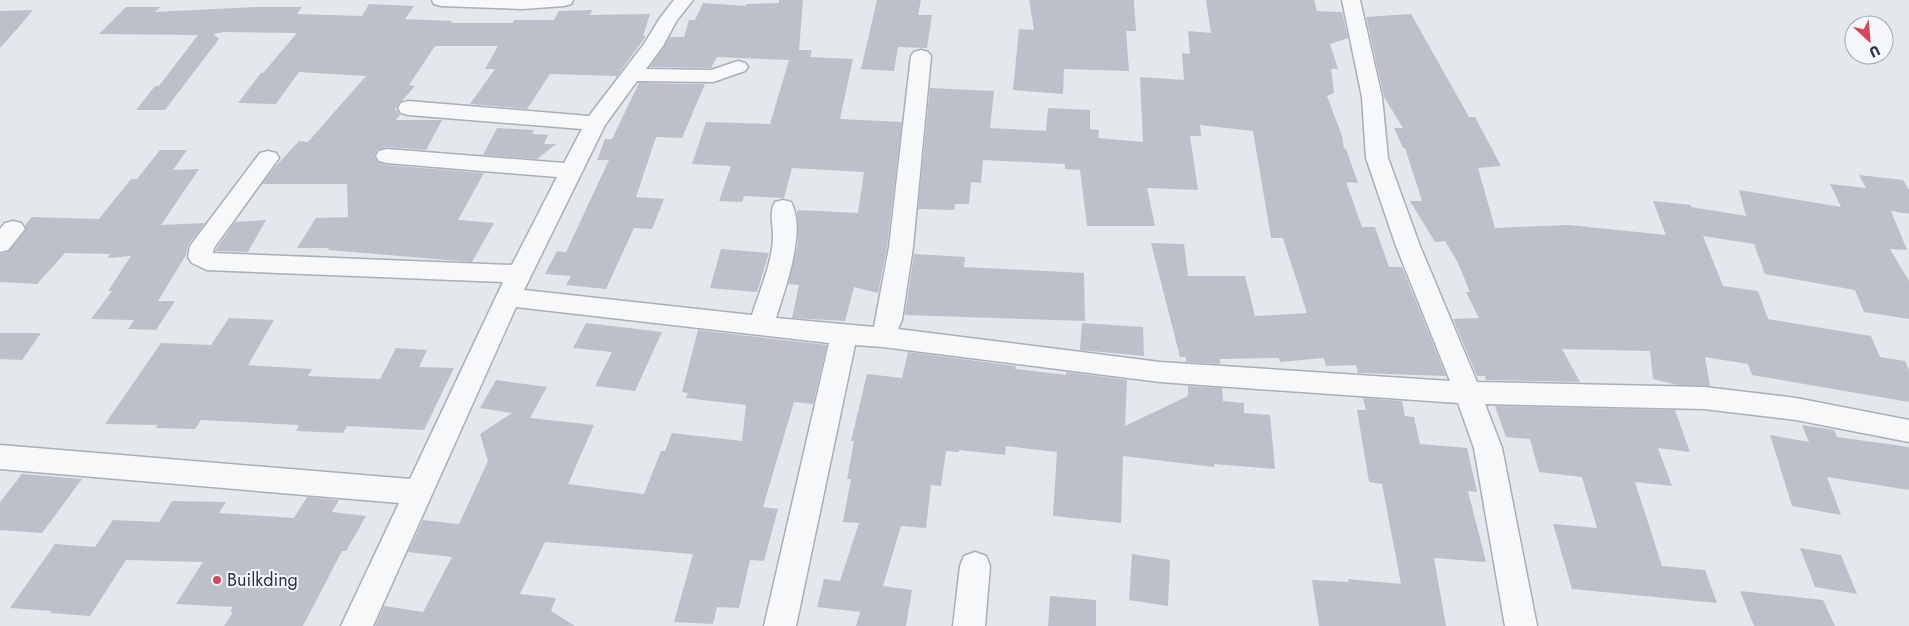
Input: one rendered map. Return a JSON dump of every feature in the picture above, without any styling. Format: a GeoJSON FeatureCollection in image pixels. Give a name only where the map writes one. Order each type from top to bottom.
{"type":"FeatureCollection","features":[{"type":"Feature","properties":{"kind":"street"},"geometry":{"type":"LineString","coordinates":[[441,0],[523,3],[564,0]]}},
{"type":"Feature","properties":{"kind":"street"},"geometry":{"type":"LineString","coordinates":[[357,626],[508,297],[594,122],[684,0]]}},
{"type":"Feature","properties":{"kind":"street"},"geometry":{"type":"LineString","coordinates":[[1351,0],[1372,97],[1377,158],[1408,246],[1468,393],[1488,448],[1521,626]]}},
{"type":"Feature","properties":{"kind":"street"},"geometry":{"type":"LineString","coordinates":[[883,337],[889,320],[902,247],[921,56]]}},
{"type":"Feature","properties":{"kind":"street"},"geometry":{"type":"LineString","coordinates":[[630,75],[713,76],[738,67]]}},
{"type":"Feature","properties":{"kind":"street"},"geometry":{"type":"LineString","coordinates":[[408,108],[594,122]]}},
{"type":"Feature","properties":{"kind":"street"},"geometry":{"type":"LineString","coordinates":[[387,156],[571,171]]}},
{"type":"Feature","properties":{"kind":"street"},"geometry":{"type":"LineString","coordinates":[[268,158],[202,246],[200,257],[207,261],[520,274]]}},
{"type":"Feature","properties":{"kind":"street"},"geometry":{"type":"LineString","coordinates":[[761,325],[778,272],[784,239],[783,208]]}},
{"type":"Feature","properties":{"kind":"street"},"geometry":{"type":"LineString","coordinates":[[508,297],[844,335],[883,337],[1160,372],[1468,393],[1704,398],[1796,409],[1909,431]]}},
{"type":"Feature","properties":{"kind":"street"},"geometry":{"type":"LineString","coordinates":[[780,626],[844,335]]}},
{"type":"Feature","properties":{"kind":"street"},"geometry":{"type":"LineString","coordinates":[[3,462],[419,492]]}},
{"type":"Feature","properties":{"kind":"street"},"geometry":{"type":"LineString","coordinates":[[969,626],[974,566]]}},
{"type":"Feature","properties":{"kind":"building"},"geometry":{"type":"Polygon","coordinates":[[[779,0],[803,0],[799,50],[812,50],[810,57],[853,59],[840,119],[902,122],[887,247],[878,293],[854,287],[845,321],[792,318],[799,285],[788,284],[798,244],[797,213],[798,210],[858,213],[864,172],[792,168],[784,198],[744,196],[742,202],[719,201],[731,166],[692,164],[706,122],[770,124],[789,60],[717,57],[711,68],[650,67],[670,37],[684,37],[689,20],[695,20],[703,3],[746,6],[746,4],[779,3],[779,0]]]}},
{"type":"Feature","properties":{"kind":"building"},"geometry":{"type":"Polygon","coordinates":[[[877,0],[921,0],[918,15],[932,15],[927,48],[898,47],[894,71],[861,69],[877,0]]]}},
{"type":"Feature","properties":{"kind":"building"},"geometry":{"type":"Polygon","coordinates":[[[1029,0],[1134,0],[1136,31],[1126,31],[1129,71],[1064,69],[1063,94],[1013,90],[1019,29],[1034,30],[1029,0]]]}},
{"type":"Feature","properties":{"kind":"building"},"geometry":{"type":"Polygon","coordinates":[[[1206,0],[1314,0],[1317,11],[1342,12],[1348,38],[1330,44],[1338,69],[1331,69],[1334,93],[1327,96],[1342,136],[1344,149],[1346,149],[1358,183],[1346,182],[1362,227],[1375,227],[1389,267],[1402,267],[1446,376],[1358,373],[1356,365],[1326,366],[1324,358],[1280,362],[1279,358],[1220,359],[1220,364],[1186,362],[1186,357],[1180,357],[1151,243],[1184,244],[1188,276],[1245,276],[1255,316],[1307,313],[1283,238],[1271,238],[1253,131],[1200,125],[1201,136],[1190,136],[1198,190],[1147,188],[1155,226],[1087,226],[1080,170],[1065,169],[1065,164],[983,160],[981,183],[971,182],[969,204],[955,204],[954,210],[918,209],[930,88],[994,91],[990,128],[1046,131],[1048,108],[1090,110],[1090,129],[1099,130],[1098,138],[1143,142],[1140,77],[1184,80],[1182,53],[1190,54],[1188,31],[1211,33],[1206,0]]]}},
{"type":"Feature","properties":{"kind":"building"},"geometry":{"type":"Polygon","coordinates":[[[369,4],[414,6],[405,19],[452,21],[451,23],[513,23],[514,20],[554,20],[559,11],[592,10],[590,15],[650,14],[643,36],[646,36],[617,76],[550,74],[527,109],[470,104],[495,69],[485,69],[498,46],[435,46],[409,85],[415,86],[394,110],[397,110],[400,115],[396,120],[442,120],[426,150],[387,147],[377,150],[374,157],[379,163],[387,165],[484,173],[458,220],[494,223],[472,262],[328,250],[329,248],[297,248],[316,218],[348,217],[347,184],[262,184],[299,141],[308,142],[366,76],[299,72],[276,104],[238,103],[261,73],[297,33],[224,32],[213,34],[219,39],[165,110],[136,110],[155,86],[159,86],[198,35],[99,34],[126,7],[160,7],[155,12],[255,7],[302,7],[297,14],[362,16],[369,4]]]}},
{"type":"Feature","properties":{"kind":"building"},"geometry":{"type":"Polygon","coordinates":[[[33,10],[17,29],[0,48],[0,11],[33,10]]]}},
{"type":"Feature","properties":{"kind":"building"},"geometry":{"type":"Polygon","coordinates":[[[1411,14],[1469,117],[1475,117],[1501,166],[1478,168],[1495,228],[1569,225],[1666,235],[1653,201],[1691,205],[1691,207],[1746,216],[1739,190],[1841,207],[1830,184],[1866,188],[1859,175],[1903,180],[1909,190],[1909,214],[1891,211],[1907,250],[1890,249],[1909,281],[1909,319],[1864,312],[1855,290],[1765,274],[1754,244],[1703,236],[1723,286],[1758,291],[1768,319],[1871,336],[1880,357],[1905,361],[1909,370],[1909,402],[1752,375],[1748,364],[1705,357],[1710,386],[1677,385],[1653,379],[1650,351],[1562,349],[1580,382],[1486,380],[1485,376],[1477,376],[1453,319],[1479,318],[1466,292],[1470,292],[1457,261],[1445,241],[1435,242],[1410,201],[1422,201],[1405,148],[1403,148],[1394,128],[1403,128],[1384,97],[1366,17],[1411,14]]]}},
{"type":"Feature","properties":{"kind":"building"},"geometry":{"type":"Polygon","coordinates":[[[639,83],[705,84],[682,138],[656,137],[636,197],[664,199],[652,229],[634,228],[606,289],[566,285],[571,276],[545,274],[557,251],[566,252],[609,160],[597,160],[605,139],[612,139],[639,83]]]}},
{"type":"Feature","properties":{"kind":"building"},"geometry":{"type":"Polygon","coordinates":[[[497,128],[534,130],[532,134],[548,135],[544,144],[556,144],[537,159],[483,155],[497,128]]]}},
{"type":"Feature","properties":{"kind":"building"},"geometry":{"type":"Polygon","coordinates":[[[160,150],[187,150],[173,170],[199,169],[161,225],[205,223],[188,245],[186,255],[158,301],[175,301],[156,330],[128,329],[134,320],[91,319],[112,291],[108,291],[131,256],[108,258],[110,254],[65,253],[37,284],[0,282],[0,254],[9,251],[26,230],[25,225],[32,217],[99,219],[131,179],[137,179],[160,150]]]}},
{"type":"Feature","properties":{"kind":"building"},"geometry":{"type":"Polygon","coordinates":[[[266,220],[248,252],[215,251],[235,222],[266,220]]]}},
{"type":"Feature","properties":{"kind":"building"},"geometry":{"type":"Polygon","coordinates":[[[721,249],[769,253],[757,292],[710,288],[721,249]]]}},
{"type":"Feature","properties":{"kind":"building"},"geometry":{"type":"Polygon","coordinates":[[[914,254],[965,257],[964,267],[1084,273],[1085,321],[905,315],[914,254]]]}},
{"type":"Feature","properties":{"kind":"building"},"geometry":{"type":"Polygon","coordinates":[[[229,318],[274,320],[248,365],[312,369],[308,376],[380,379],[396,348],[427,350],[419,367],[454,368],[424,430],[347,426],[343,433],[296,431],[299,425],[201,420],[195,429],[156,428],[158,425],[105,424],[161,343],[211,345],[229,318]]]}},
{"type":"Feature","properties":{"kind":"building"},"geometry":{"type":"Polygon","coordinates":[[[586,323],[662,332],[635,391],[595,386],[612,352],[573,348],[586,323]]]}},
{"type":"Feature","properties":{"kind":"building"},"geometry":{"type":"Polygon","coordinates":[[[1082,323],[1143,327],[1144,356],[1080,350],[1082,323]]]}},
{"type":"Feature","properties":{"kind":"building"},"geometry":{"type":"Polygon","coordinates":[[[698,330],[827,345],[813,404],[794,402],[763,507],[778,509],[764,561],[750,560],[739,608],[717,607],[713,624],[674,622],[693,554],[545,542],[520,594],[556,598],[551,611],[575,626],[375,626],[384,606],[423,612],[452,557],[408,552],[423,520],[459,524],[488,461],[480,434],[512,413],[480,408],[496,380],[547,387],[530,418],[594,425],[568,484],[644,494],[661,451],[665,451],[672,433],[742,441],[746,405],[686,398],[688,393],[682,392],[698,330]]]}},
{"type":"Feature","properties":{"kind":"building"},"geometry":{"type":"Polygon","coordinates":[[[0,333],[41,333],[22,360],[0,359],[0,333]]]}},
{"type":"Feature","properties":{"kind":"building"},"geometry":{"type":"Polygon","coordinates":[[[908,352],[1016,366],[1015,369],[1066,375],[1066,372],[1127,380],[1125,426],[1188,396],[1188,386],[1222,388],[1223,401],[1244,403],[1244,413],[1270,415],[1275,469],[1214,464],[1214,467],[1123,456],[1121,523],[1053,516],[1057,452],[1006,446],[1005,455],[959,450],[959,452],[946,451],[941,486],[931,485],[926,528],[901,526],[883,586],[912,590],[906,626],[856,626],[860,612],[817,607],[824,579],[840,581],[859,523],[843,522],[851,479],[847,479],[854,441],[851,441],[867,374],[902,378],[908,352]]]}},
{"type":"Feature","properties":{"kind":"building"},"geometry":{"type":"Polygon","coordinates":[[[1363,398],[1402,401],[1405,416],[1414,417],[1420,444],[1467,448],[1477,492],[1468,491],[1486,562],[1434,558],[1446,626],[1319,626],[1312,580],[1349,582],[1348,579],[1401,584],[1382,484],[1369,482],[1357,410],[1366,410],[1363,398]]]}},
{"type":"Feature","properties":{"kind":"building"},"geometry":{"type":"Polygon","coordinates":[[[1495,406],[1675,410],[1690,452],[1658,448],[1672,486],[1635,482],[1662,566],[1705,570],[1717,603],[1572,589],[1553,524],[1597,528],[1582,477],[1539,472],[1530,439],[1506,437],[1495,406]]]}},
{"type":"Feature","properties":{"kind":"building"},"geometry":{"type":"Polygon","coordinates":[[[1802,425],[1834,430],[1837,437],[1909,447],[1909,490],[1827,477],[1841,515],[1792,506],[1770,435],[1809,442],[1802,425]]]}},
{"type":"Feature","properties":{"kind":"building"},"geometry":{"type":"Polygon","coordinates":[[[22,474],[82,479],[42,533],[0,530],[0,502],[22,474]]]}},
{"type":"Feature","properties":{"kind":"building"},"geometry":{"type":"Polygon","coordinates":[[[307,497],[339,500],[332,512],[366,516],[346,551],[342,551],[303,626],[224,626],[233,612],[230,612],[233,607],[176,604],[203,562],[126,560],[90,616],[10,608],[55,544],[95,547],[113,520],[159,522],[172,501],[226,502],[219,513],[294,518],[307,497]]]}},
{"type":"Feature","properties":{"kind":"building"},"geometry":{"type":"Polygon","coordinates":[[[1800,548],[1841,555],[1857,594],[1815,587],[1800,548]]]}},
{"type":"Feature","properties":{"kind":"building"},"geometry":{"type":"Polygon","coordinates":[[[1132,554],[1170,560],[1168,606],[1129,600],[1132,554]]]}},
{"type":"Feature","properties":{"kind":"building"},"geometry":{"type":"Polygon","coordinates":[[[1740,591],[1823,600],[1835,626],[1754,626],[1740,591]]]}},
{"type":"Feature","properties":{"kind":"building"},"geometry":{"type":"Polygon","coordinates":[[[1050,596],[1096,600],[1096,626],[1048,626],[1050,596]]]}},
{"type":"Feature","properties":{"kind":"place","name":"Builkding"},"geometry":{"type":"Point","coordinates":[217,580]}}]}
